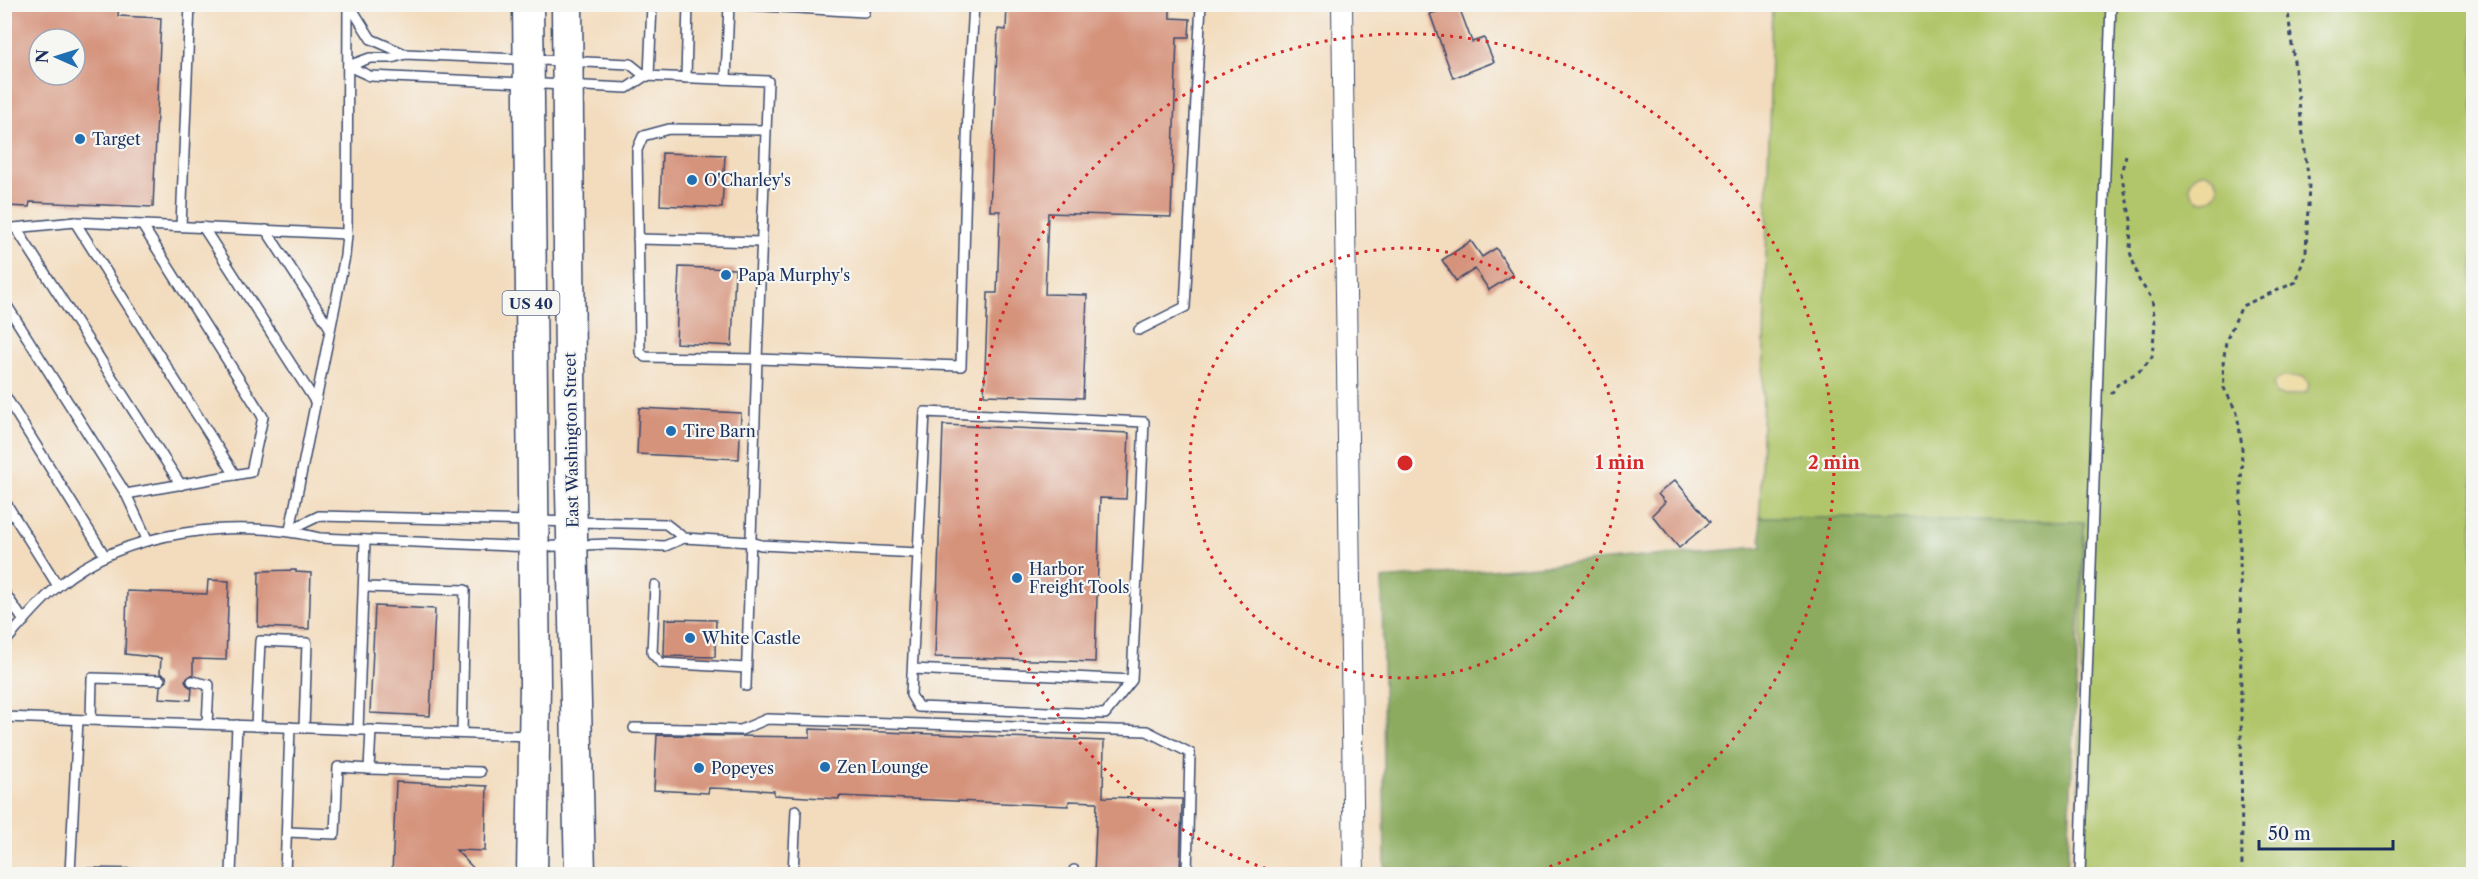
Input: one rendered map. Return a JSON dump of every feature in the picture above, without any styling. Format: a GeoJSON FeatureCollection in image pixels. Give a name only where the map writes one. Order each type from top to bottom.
{"type":"FeatureCollection","features":[{"type":"Feature","properties":{"kind":"main road","name":"US 40"},"geometry":{"type":"LineString","coordinates":[[528,4],[534,736],[532,874]]}},
{"type":"Feature","properties":{"kind":"main road","name":"East Washington Street"},"geometry":{"type":"LineString","coordinates":[[567,4],[572,532],[580,874]]}},
{"type":"Feature","properties":{"kind":"street"},"geometry":{"type":"LineString","coordinates":[[1342,4],[1354,874]]}},
{"type":"Feature","properties":{"kind":"lane"},"geometry":{"type":"LineString","coordinates":[[181,226],[190,4]]}},
{"type":"Feature","properties":{"kind":"lane"},"geometry":{"type":"LineString","coordinates":[[348,4],[371,39],[405,54],[528,71],[568,73],[627,88],[647,76]]}},
{"type":"Feature","properties":{"kind":"lane"},"geometry":{"type":"LineString","coordinates":[[290,530],[347,234],[348,4]]}},
{"type":"Feature","properties":{"kind":"lane"},"geometry":{"type":"LineString","coordinates":[[647,76],[652,4]]}},
{"type":"Feature","properties":{"kind":"lane"},"geometry":{"type":"LineString","coordinates":[[686,78],[688,4]]}},
{"type":"Feature","properties":{"kind":"lane"},"geometry":{"type":"LineString","coordinates":[[726,79],[729,4],[864,12],[865,4]]}},
{"type":"Feature","properties":{"kind":"lane"},"geometry":{"type":"LineString","coordinates":[[765,130],[669,129],[644,136],[637,150],[640,352],[645,357],[961,366],[968,106],[974,4]]}},
{"type":"Feature","properties":{"kind":"lane"},"geometry":{"type":"LineString","coordinates":[[1139,330],[1185,307],[1201,4]]}},
{"type":"Feature","properties":{"kind":"lane"},"geometry":{"type":"LineString","coordinates":[[2080,874],[2111,4]]}},
{"type":"Feature","properties":{"kind":"lane"},"geometry":{"type":"LineString","coordinates":[[348,66],[370,58],[392,58],[405,54]]}},
{"type":"Feature","properties":{"kind":"lane"},"geometry":{"type":"LineString","coordinates":[[348,66],[370,76],[528,71],[568,73],[630,64],[647,76],[768,81],[746,686]]}},
{"type":"Feature","properties":{"kind":"lane"},"geometry":{"type":"LineString","coordinates":[[4,229],[75,222],[347,234]]}},
{"type":"Feature","properties":{"kind":"lane"},"geometry":{"type":"LineString","coordinates":[[75,222],[235,475]]}},
{"type":"Feature","properties":{"kind":"lane"},"geometry":{"type":"LineString","coordinates":[[126,495],[251,472],[263,417],[142,225]]}},
{"type":"Feature","properties":{"kind":"lane"},"geometry":{"type":"LineString","coordinates":[[203,227],[315,401]]}},
{"type":"Feature","properties":{"kind":"lane"},"geometry":{"type":"LineString","coordinates":[[16,228],[181,485]]}},
{"type":"Feature","properties":{"kind":"lane"},"geometry":{"type":"LineString","coordinates":[[266,230],[330,328]]}},
{"type":"Feature","properties":{"kind":"lane"},"geometry":{"type":"LineString","coordinates":[[638,239],[762,242]]}},
{"type":"Feature","properties":{"kind":"lane"},"geometry":{"type":"LineString","coordinates":[[4,301],[126,495],[148,540]]}},
{"type":"Feature","properties":{"kind":"lane"},"geometry":{"type":"LineString","coordinates":[[4,394],[105,556]]}},
{"type":"Feature","properties":{"kind":"lane"},"geometry":{"type":"LineString","coordinates":[[925,412],[1144,422],[1132,680],[1105,714],[918,707],[911,695],[918,553],[925,412]]}},
{"type":"Feature","properties":{"kind":"lane"},"geometry":{"type":"LineString","coordinates":[[4,500],[58,586]]}},
{"type":"Feature","properties":{"kind":"lane"},"geometry":{"type":"LineString","coordinates":[[290,530],[319,516],[533,533],[572,532],[665,546],[684,538],[751,542],[761,546],[918,553]]}},
{"type":"Feature","properties":{"kind":"lane"},"geometry":{"type":"LineString","coordinates":[[4,643],[58,586],[105,556],[148,540],[198,531],[290,530],[320,538],[365,540],[572,532],[666,524],[684,538]]}},
{"type":"Feature","properties":{"kind":"lane"},"geometry":{"type":"LineString","coordinates":[[358,730],[365,540]]}},
{"type":"Feature","properties":{"kind":"lane"},"geometry":{"type":"LineString","coordinates":[[656,585],[652,654],[661,663],[746,668]]}},
{"type":"Feature","properties":{"kind":"lane"},"geometry":{"type":"LineString","coordinates":[[364,587],[465,590],[462,734]]}},
{"type":"Feature","properties":{"kind":"lane"},"geometry":{"type":"LineString","coordinates":[[4,592],[24,621]]}},
{"type":"Feature","properties":{"kind":"lane"},"geometry":{"type":"LineString","coordinates":[[256,726],[260,641],[307,643],[304,728]]}},
{"type":"Feature","properties":{"kind":"lane"},"geometry":{"type":"LineString","coordinates":[[913,669],[1132,680]]}},
{"type":"Feature","properties":{"kind":"lane"},"geometry":{"type":"LineString","coordinates":[[91,720],[93,678],[160,680]]}},
{"type":"Feature","properties":{"kind":"lane"},"geometry":{"type":"LineString","coordinates":[[192,681],[209,686],[207,724]]}},
{"type":"Feature","properties":{"kind":"lane"},"geometry":{"type":"LineString","coordinates":[[4,717],[534,736]]}},
{"type":"Feature","properties":{"kind":"lane"},"geometry":{"type":"LineString","coordinates":[[634,729],[741,730],[766,719],[1147,731],[1190,753],[1187,874]]}},
{"type":"Feature","properties":{"kind":"lane"},"geometry":{"type":"LineString","coordinates":[[78,720],[70,874],[140,874]]}},
{"type":"Feature","properties":{"kind":"lane"},"geometry":{"type":"LineString","coordinates":[[231,874],[237,725]]}},
{"type":"Feature","properties":{"kind":"lane"},"geometry":{"type":"LineString","coordinates":[[285,874],[290,727]]}},
{"type":"Feature","properties":{"kind":"lane"},"geometry":{"type":"LineString","coordinates":[[369,769],[371,730]]}},
{"type":"Feature","properties":{"kind":"lane"},"geometry":{"type":"LineString","coordinates":[[287,832],[335,834],[338,767],[480,772]]}},
{"type":"Feature","properties":{"kind":"lane"},"geometry":{"type":"LineString","coordinates":[[793,874],[796,810]]}},
{"type":"Feature","properties":{"kind":"path"},"geometry":{"type":"LineString","coordinates":[[2242,874],[2240,553],[2242,446],[2237,413],[2224,388],[2223,364],[2226,341],[2242,306],[2296,282],[2306,252],[2309,184],[2287,4]]}},
{"type":"Feature","properties":{"kind":"path"},"geometry":{"type":"LineString","coordinates":[[2097,412],[2118,384],[2141,370],[2152,357],[2155,323],[2152,299],[2139,280],[2130,252],[2131,220],[2121,172],[2126,155]]}},
{"type":"Feature","properties":{"kind":"green space"},"geometry":{"type":"Polygon","coordinates":[[[1772,5],[2473,5],[2473,874],[2077,874],[2084,522],[1760,517],[1772,5]]]}},
{"type":"Feature","properties":{"kind":"green space"},"geometry":{"type":"Polygon","coordinates":[[[1760,517],[2084,522],[2067,874],[1385,874],[1382,579],[1762,547],[1760,517]]]}},
{"type":"Feature","properties":{"kind":"sand"},"geometry":{"type":"Polygon","coordinates":[[[2204,173],[2214,177],[2218,187],[2214,197],[2204,201],[2194,197],[2190,187],[2194,177],[2204,173]]]}},
{"type":"Feature","properties":{"kind":"sand"},"geometry":{"type":"Polygon","coordinates":[[[2281,377],[2304,377],[2309,384],[2307,392],[2285,396],[2276,394],[2273,383],[2281,377]]]}},
{"type":"Feature","properties":{"kind":"building","name":"Target"},"geometry":{"type":"Polygon","coordinates":[[[4,4],[119,4],[118,16],[161,18],[153,207],[30,202],[29,207],[4,206],[4,4]]]}},
{"type":"Feature","properties":{"kind":"building"},"geometry":{"type":"Polygon","coordinates":[[[1007,4],[1170,4],[1170,18],[1190,19],[1189,37],[1177,37],[1171,217],[1048,213],[1045,294],[1087,295],[1083,398],[984,395],[988,293],[997,293],[1000,211],[990,211],[998,29],[1006,30],[1007,4]]]}},
{"type":"Feature","properties":{"kind":"building"},"geometry":{"type":"Polygon","coordinates":[[[1458,4],[1472,42],[1484,38],[1494,62],[1453,78],[1430,14],[1458,4]]]}},
{"type":"Feature","properties":{"kind":"building","name":"O'Charley's"},"geometry":{"type":"Polygon","coordinates":[[[662,153],[725,155],[722,208],[660,205],[662,153]]]}},
{"type":"Feature","properties":{"kind":"building"},"geometry":{"type":"Polygon","coordinates":[[[1471,241],[1482,257],[1496,248],[1513,275],[1489,290],[1475,269],[1456,281],[1442,260],[1471,241]]]}},
{"type":"Feature","properties":{"kind":"building"},"geometry":{"type":"Polygon","coordinates":[[[679,267],[735,269],[732,346],[676,343],[679,267]]]}},
{"type":"Feature","properties":{"kind":"building"},"geometry":{"type":"Polygon","coordinates":[[[639,408],[741,413],[739,459],[637,454],[639,408]]]}},
{"type":"Feature","properties":{"kind":"building","name":"Harbor Freight Tools"},"geometry":{"type":"Polygon","coordinates":[[[943,425],[1129,433],[1126,499],[1100,498],[1095,662],[935,657],[943,425]]]}},
{"type":"Feature","properties":{"kind":"building"},"geometry":{"type":"Polygon","coordinates":[[[1675,480],[1710,522],[1679,548],[1652,515],[1665,502],[1658,494],[1675,480]]]}},
{"type":"Feature","properties":{"kind":"building"},"geometry":{"type":"Polygon","coordinates":[[[296,570],[296,572],[311,573],[309,629],[258,627],[259,571],[296,570]]]}},
{"type":"Feature","properties":{"kind":"building"},"geometry":{"type":"Polygon","coordinates":[[[208,580],[229,581],[226,660],[193,659],[193,674],[185,680],[192,688],[191,700],[159,698],[160,687],[167,681],[166,676],[160,673],[161,658],[125,654],[127,591],[207,594],[208,580]]]}},
{"type":"Feature","properties":{"kind":"building"},"geometry":{"type":"Polygon","coordinates":[[[375,606],[435,609],[430,716],[370,713],[375,606]]]}},
{"type":"Feature","properties":{"kind":"building","name":"White Castle"},"geometry":{"type":"Polygon","coordinates":[[[665,619],[716,620],[715,657],[664,656],[665,619]]]}},
{"type":"Feature","properties":{"kind":"building"},"geometry":{"type":"Polygon","coordinates":[[[810,729],[1104,741],[1103,797],[1182,799],[1180,874],[1094,874],[1097,802],[1069,801],[1068,806],[839,796],[839,799],[774,795],[774,791],[740,789],[709,788],[708,793],[654,790],[657,735],[810,737],[810,729]]]}},
{"type":"Feature","properties":{"kind":"building"},"geometry":{"type":"Polygon","coordinates":[[[396,782],[487,786],[485,851],[456,850],[479,874],[392,874],[396,782]]]}},
{"type":"Feature","properties":{"kind":"place","name":"Target"},"geometry":{"type":"Point","coordinates":[80,139]}},
{"type":"Feature","properties":{"kind":"place","name":"O'Charley's"},"geometry":{"type":"Point","coordinates":[692,180]}},
{"type":"Feature","properties":{"kind":"place","name":"Papa Murphy's"},"geometry":{"type":"Point","coordinates":[726,275]}},
{"type":"Feature","properties":{"kind":"place","name":"Tire Barn"},"geometry":{"type":"Point","coordinates":[671,431]}},
{"type":"Feature","properties":{"kind":"place","name":"Harbor Freight Tools"},"geometry":{"type":"Point","coordinates":[1017,578]}},
{"type":"Feature","properties":{"kind":"place","name":"White Castle"},"geometry":{"type":"Point","coordinates":[690,638]}},
{"type":"Feature","properties":{"kind":"place","name":"Zen Lounge"},"geometry":{"type":"Point","coordinates":[825,767]}},
{"type":"Feature","properties":{"kind":"place","name":"Popeyes"},"geometry":{"type":"Point","coordinates":[699,768]}}]}
